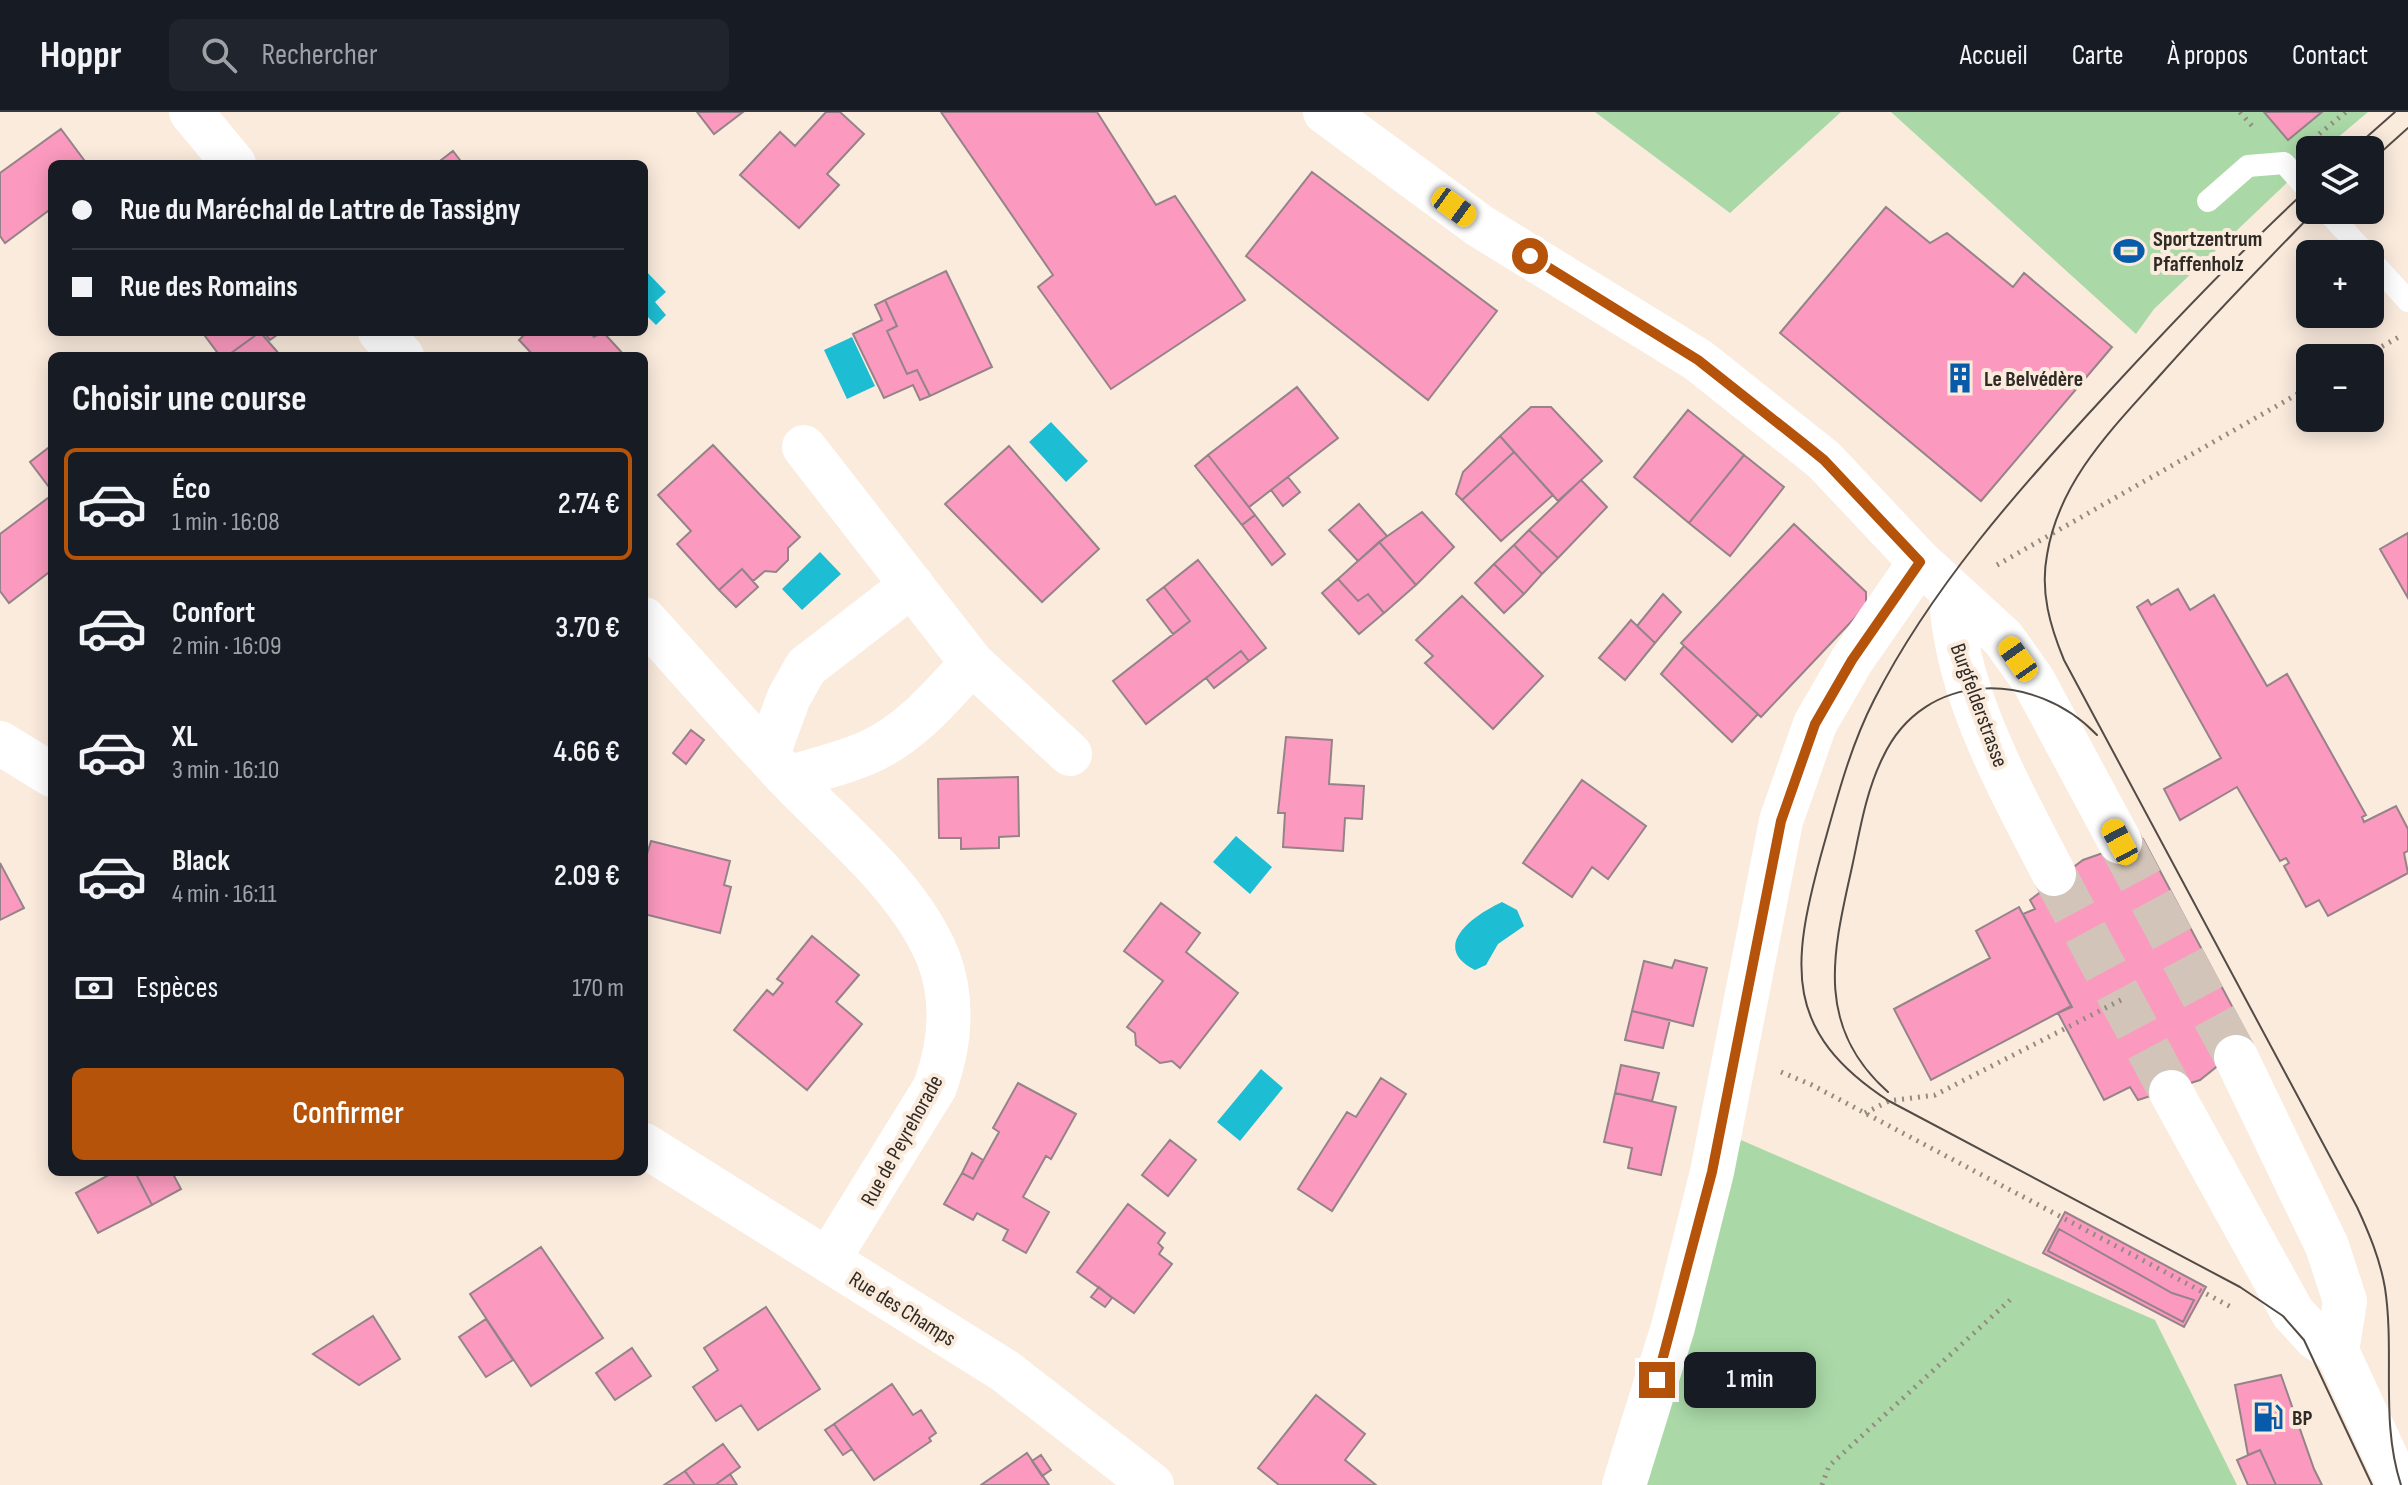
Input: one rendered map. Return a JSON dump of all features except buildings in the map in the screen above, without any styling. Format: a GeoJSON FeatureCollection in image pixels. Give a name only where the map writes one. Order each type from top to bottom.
{"type":"FeatureCollection","features":[{"type":"Feature","properties":{"kind":"street"},"geometry":{"type":"LineString","coordinates":[[191,112],[231,160]]}},
{"type":"Feature","properties":{"kind":"street"},"geometry":{"type":"LineString","coordinates":[[1325,112],[1480,226],[1698,360],[1824,460],[1936,576],[1852,660],[1815,724],[1799,765],[1781,821],[1712,1172],[1673,1327],[1624,1485]]}},
{"type":"Feature","properties":{"kind":"street"},"geometry":{"type":"LineString","coordinates":[[384,336],[398,352]]}},
{"type":"Feature","properties":{"kind":"street"},"geometry":{"type":"LineString","coordinates":[[804,447],[972,663],[1070,754]]}},
{"type":"Feature","properties":{"kind":"street","name":"Burgfelderstrasse"},"geometry":{"type":"LineString","coordinates":[[1936,576],[2003,638],[2033,680],[2120,842]]}},
{"type":"Feature","properties":{"kind":"street","name":"Burgfelderstrasse"},"geometry":{"type":"LineString","coordinates":[[1936,576],[1970,690],[2017,801],[2054,874]]}},
{"type":"Feature","properties":{"kind":"street"},"geometry":{"type":"LineString","coordinates":[[912,585],[806,667],[789,697],[778,766],[872,751],[917,720],[972,663]]}},
{"type":"Feature","properties":{"kind":"street","name":"Rue de Peyrehorade"},"geometry":{"type":"LineString","coordinates":[[648,623],[889,882],[937,957],[947,993],[950,1027],[945,1060],[935,1087],[828,1260]]}},
{"type":"Feature","properties":{"kind":"street"},"geometry":{"type":"LineString","coordinates":[[0,743],[48,773]]}},
{"type":"Feature","properties":{"kind":"street"},"geometry":{"type":"LineString","coordinates":[[2236,1057],[2327,1246],[2345,1301],[2337,1351]]}},
{"type":"Feature","properties":{"kind":"street"},"geometry":{"type":"LineString","coordinates":[[2171,1092],[2263,1262],[2303,1324],[2337,1351],[2399,1485]]}},
{"type":"Feature","properties":{"kind":"street","name":"Rue des Champs"},"geometry":{"type":"LineString","coordinates":[[648,1148],[1005,1371],[1152,1485]]}},
{"type":"Feature","properties":{"kind":"lane"},"geometry":{"type":"LineString","coordinates":[[2208,201],[2248,166],[2284,163],[2296,176]]}},
{"type":"Feature","properties":{"kind":"lane"},"geometry":{"type":"LineString","coordinates":[[2339,224],[2353,240]]}},
{"type":"Feature","properties":{"kind":"lane"},"geometry":{"type":"LineString","coordinates":[[2384,274],[2408,301]]}},
{"type":"Feature","properties":{"kind":"path"},"geometry":{"type":"LineString","coordinates":[[2384,345],[2408,332]]}},
{"type":"Feature","properties":{"kind":"path"},"geometry":{"type":"LineString","coordinates":[[1936,576],[2296,394]]}},
{"type":"Feature","properties":{"kind":"path"},"geometry":{"type":"LineString","coordinates":[[1864,1113],[1889,1101],[1935,1095],[2121,1000]]}},
{"type":"Feature","properties":{"kind":"path"},"geometry":{"type":"LineString","coordinates":[[1735,1053],[1812,1085],[2252,1319],[2303,1324]]}},
{"type":"Feature","properties":{"kind":"path"},"geometry":{"type":"LineString","coordinates":[[1822,1485],[1829,1466],[2010,1300]]}},
{"type":"Feature","properties":{"kind":"green space"},"geometry":{"type":"Polygon","coordinates":[[[1595,112],[1841,112],[1730,213],[1595,112]]]}},
{"type":"Feature","properties":{"kind":"green space","name":"Sportzentrum Pfaffenholz"},"geometry":{"type":"Polygon","coordinates":[[[1891,112],[2368,112],[2340,136],[2296,136],[2296,174],[2154,309],[2136,334],[1891,112]]]}},
{"type":"Feature","properties":{"kind":"green space"},"geometry":{"type":"Polygon","coordinates":[[[1741,1140],[2155,1320],[2237,1485],[1640,1485],[1741,1140]]]}},
{"type":"Feature","properties":{"kind":"water"},"geometry":{"type":"Polygon","coordinates":[[[648,273],[666,292],[655,302],[666,315],[656,325],[648,317],[648,273]]]}},
{"type":"Feature","properties":{"kind":"water"},"geometry":{"type":"Polygon","coordinates":[[[852,337],[875,386],[847,399],[824,350],[852,337]]]}},
{"type":"Feature","properties":{"kind":"water"},"geometry":{"type":"Polygon","coordinates":[[[1051,422],[1088,461],[1066,482],[1029,442],[1051,422]]]}},
{"type":"Feature","properties":{"kind":"water"},"geometry":{"type":"Polygon","coordinates":[[[820,552],[841,574],[802,610],[782,589],[820,552]]]}},
{"type":"Feature","properties":{"kind":"water"},"geometry":{"type":"Polygon","coordinates":[[[1236,836],[1272,867],[1250,894],[1213,862],[1236,836]]]}},
{"type":"Feature","properties":{"kind":"water"},"geometry":{"type":"Polygon","coordinates":[[[1502,902],[1517,910],[1524,926],[1498,944],[1486,965],[1475,970],[1462,961],[1456,951],[1456,941],[1470,922],[1502,902]]]}},
{"type":"Feature","properties":{"kind":"water"},"geometry":{"type":"Polygon","coordinates":[[[1261,1069],[1283,1088],[1240,1141],[1217,1122],[1261,1069]]]}},
{"type":"Feature","properties":{"kind":"tunnel"},"geometry":{"type":"LineString","coordinates":[[2120,842],[2236,1057]]}},
{"type":"Feature","properties":{"kind":"tunnel"},"geometry":{"type":"LineString","coordinates":[[2054,874],[2171,1092]]}},
{"type":"Feature","properties":{"kind":"tram line"},"geometry":{"type":"LineString","coordinates":[[2368,136],[2395,112]]}},
{"type":"Feature","properties":{"kind":"tram line"},"geometry":{"type":"LineString","coordinates":[[2384,149],[2408,128]]}},
{"type":"Feature","properties":{"kind":"tram line"},"geometry":{"type":"LineString","coordinates":[[2296,200],[2204,290],[2071,433],[2008,504],[1922,618],[1874,700],[1850,757],[1811,895],[1801,963],[1804,994],[1813,1022],[1829,1049],[1854,1075],[1889,1101],[2240,1287],[2283,1316],[2304,1340],[2372,1485]]}},
{"type":"Feature","properties":{"kind":"tram line"},"geometry":{"type":"LineString","coordinates":[[2302,224],[2181,352],[2091,456],[2063,503],[2053,528],[2045,569],[2046,596],[2054,634],[2064,660],[2370,1236],[2385,1288],[2389,1412],[2401,1485]]}},
{"type":"Feature","properties":{"kind":"tram line"},"geometry":{"type":"LineString","coordinates":[[1888,1092],[1864,1067],[1848,1041],[1839,1014],[1835,987],[1839,929],[1845,898],[1868,797],[1883,757],[1901,728],[1925,707],[1952,694],[1982,689],[2013,690],[2043,699],[2072,714],[2097,735]]}},
{"type":"Feature","properties":{"kind":"place","name":"Sportzentrum Pfaffenholz"},"geometry":{"type":"Point","coordinates":[2129,251]}},
{"type":"Feature","properties":{"kind":"place","name":"Le Belvédère"},"geometry":{"type":"Point","coordinates":[1960,378]}},
{"type":"Feature","properties":{"kind":"place","name":"BP"},"geometry":{"type":"Point","coordinates":[2268,1417]}},
{"type":"Feature","properties":{"kind":"route"},"geometry":{"type":"LineString","coordinates":[[1530,256],[1698,360],[1824,460],[1920,562],[1852,660],[1815,724],[1799,765],[1781,821],[1712,1172],[1657,1380]]}}]}
